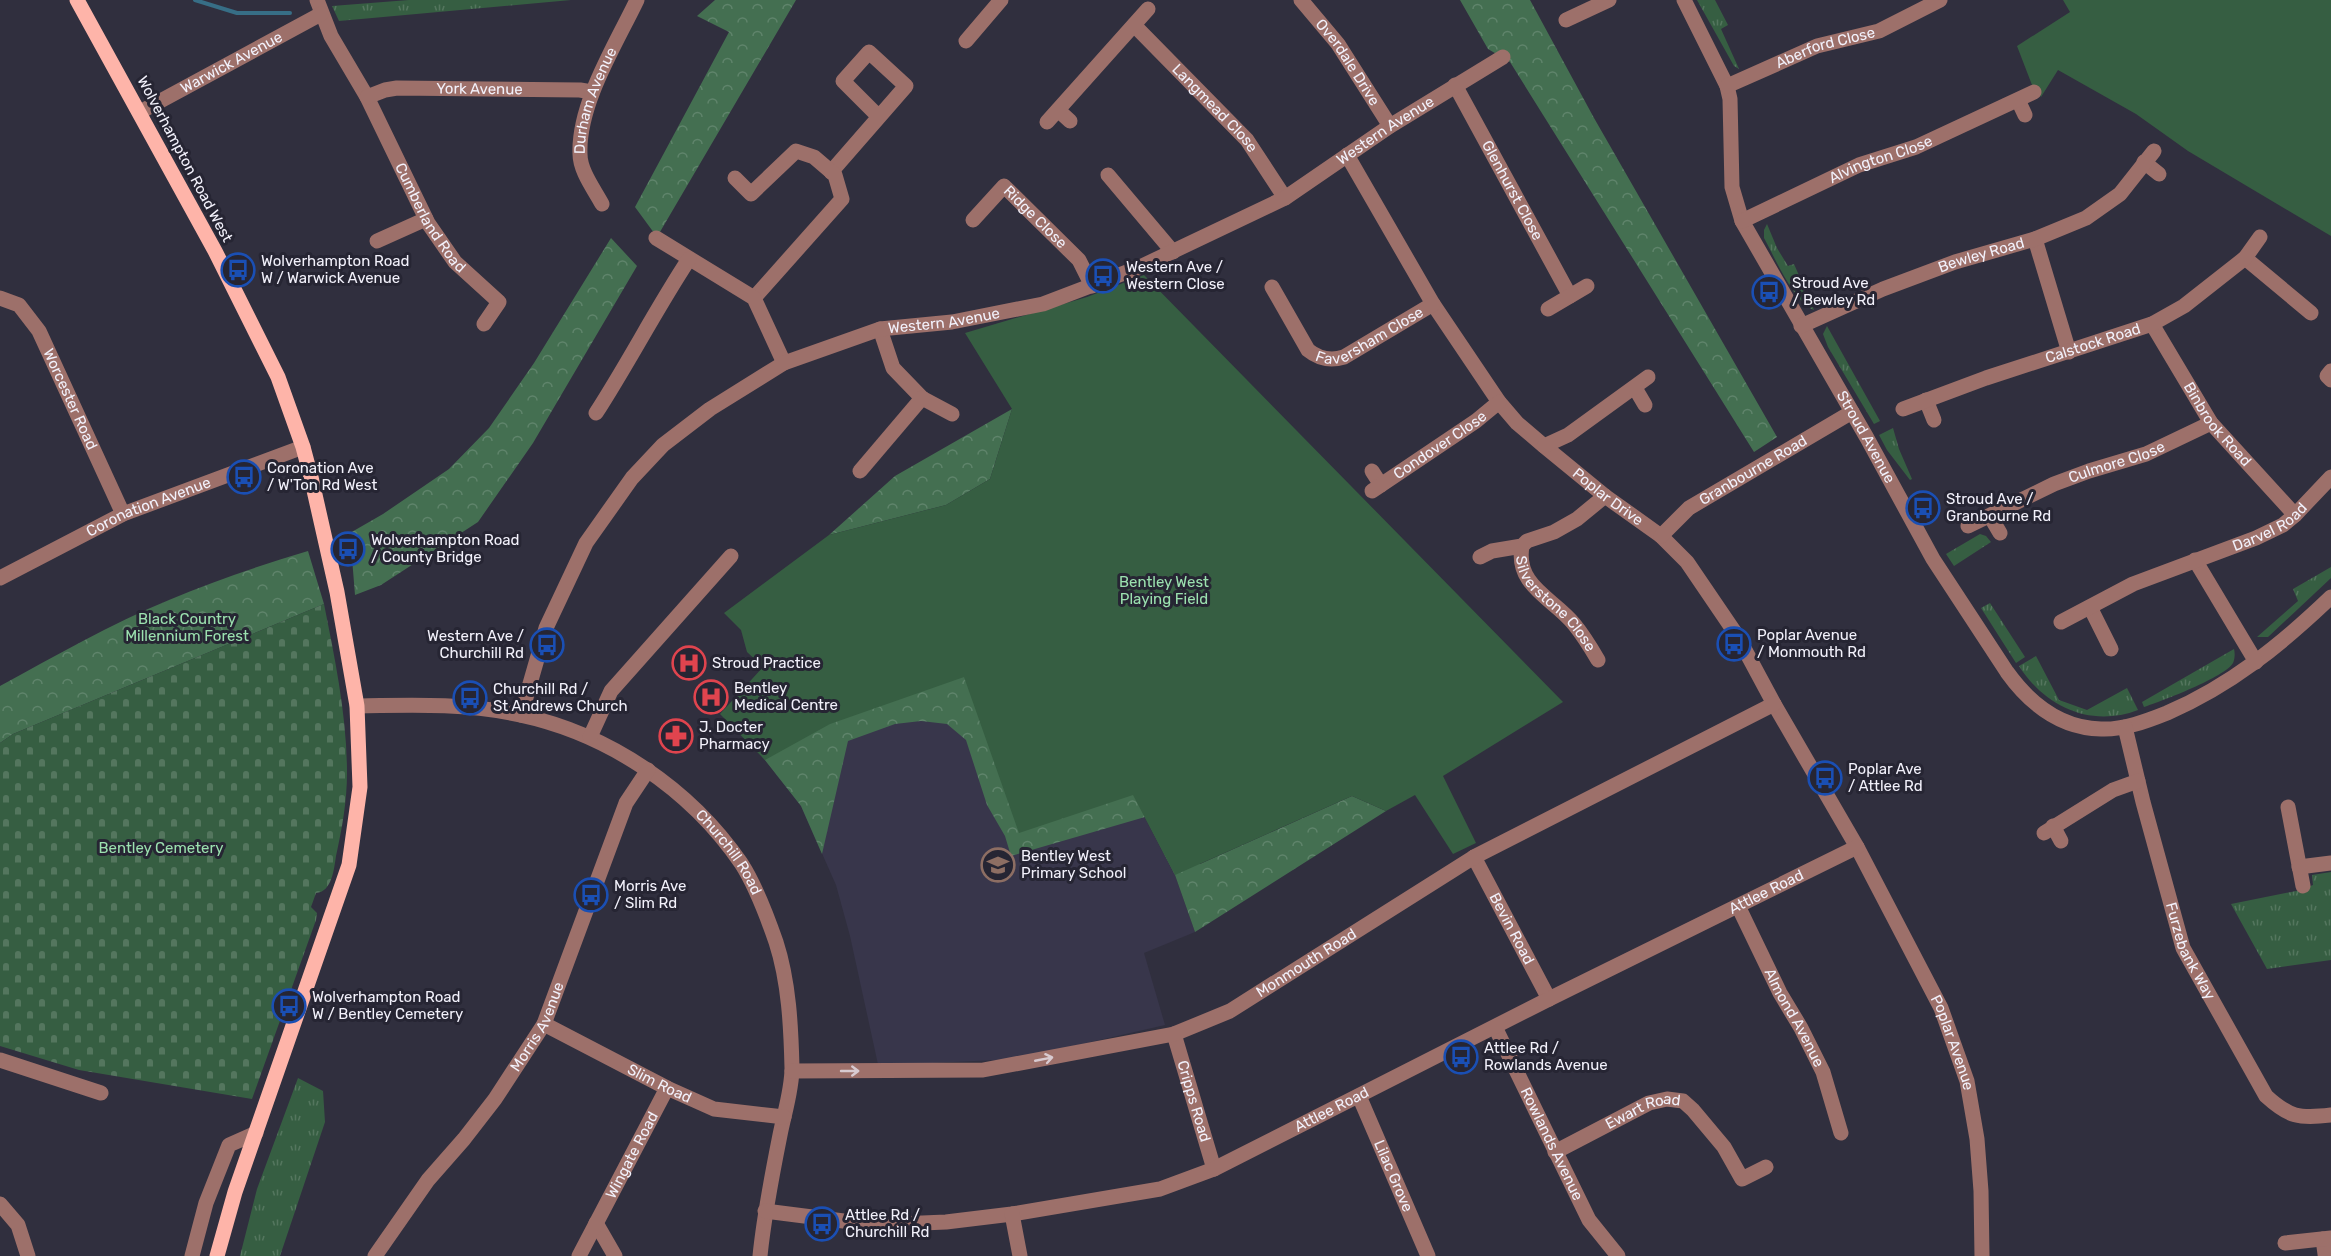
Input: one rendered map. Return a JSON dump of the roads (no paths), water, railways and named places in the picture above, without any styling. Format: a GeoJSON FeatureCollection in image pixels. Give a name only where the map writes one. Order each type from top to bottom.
{"type":"FeatureCollection","features":[{"type":"Feature","properties":{"kind":"main road","name":"Wolverhampton Road West"},"geometry":{"type":"LineString","coordinates":[[77,0],[140,112],[245,309],[278,377],[303,447],[322,525],[357,706],[360,787],[349,865],[235,1192],[217,1256]]}},
{"type":"Feature","properties":{"kind":"street","name":"Durham Avenue"},"geometry":{"type":"LineString","coordinates":[[602,204],[582,167],[580,155],[582,134],[592,92],[637,0]]}},
{"type":"Feature","properties":{"kind":"street"},"geometry":{"type":"LineString","coordinates":[[966,41],[1001,0]]}},
{"type":"Feature","properties":{"kind":"street","name":"Overdale Drive"},"geometry":{"type":"LineString","coordinates":[[1301,0],[1338,44],[1390,126]]}},
{"type":"Feature","properties":{"kind":"street"},"geometry":{"type":"LineString","coordinates":[[1566,20],[1609,0]]}},
{"type":"Feature","properties":{"kind":"street","name":"Stroud Avenue"},"geometry":{"type":"LineString","coordinates":[[1684,0],[1727,86],[1730,99],[1732,187],[1742,220],[1933,558],[2020,690],[2048,713],[2076,725],[2100,729],[2125,727],[2184,706],[2233,679],[2331,597]]}},
{"type":"Feature","properties":{"kind":"street","name":"Aberford Close"},"geometry":{"type":"LineString","coordinates":[[1727,86],[1817,46],[1879,31],[1922,4],[1940,0]]}},
{"type":"Feature","properties":{"kind":"street","name":"Warwick Avenue"},"geometry":{"type":"LineString","coordinates":[[140,112],[319,7]]}},
{"type":"Feature","properties":{"kind":"street","name":"Cumberland Road"},"geometry":{"type":"LineString","coordinates":[[319,7],[331,36],[367,97],[426,219],[455,262],[499,302],[484,324]]}},
{"type":"Feature","properties":{"kind":"street"},"geometry":{"type":"LineString","coordinates":[[1070,122],[1052,116],[1148,9]]}},
{"type":"Feature","properties":{"kind":"street","name":"Langmead Close"},"geometry":{"type":"LineString","coordinates":[[1134,25],[1247,140],[1284,198]]}},
{"type":"Feature","properties":{"kind":"street","name":"Western Avenue"},"geometry":{"type":"LineString","coordinates":[[521,715],[546,628],[586,543],[632,478],[663,445],[710,409],[784,363],[880,329],[952,322],[1043,304],[1173,252],[1284,198],[1390,126],[1503,57]]}},
{"type":"Feature","properties":{"kind":"street","name":"Glenhurst Close"},"geometry":{"type":"LineString","coordinates":[[1455,85],[1570,296]]}},
{"type":"Feature","properties":{"kind":"street","name":"York Avenue"},"geometry":{"type":"LineString","coordinates":[[367,97],[384,90],[397,88],[592,92]]}},
{"type":"Feature","properties":{"kind":"street","name":"Alvington Close"},"geometry":{"type":"LineString","coordinates":[[1742,220],[1859,165],[1916,147],[2034,92]]}},
{"type":"Feature","properties":{"kind":"street"},"geometry":{"type":"LineString","coordinates":[[2018,100],[2025,115]]}},
{"type":"Feature","properties":{"kind":"street"},"geometry":{"type":"LineString","coordinates":[[831,172],[878,116]]}},
{"type":"Feature","properties":{"kind":"street"},"geometry":{"type":"LineString","coordinates":[[735,178],[752,194],[796,151],[814,157],[835,175],[842,199],[753,298]]}},
{"type":"Feature","properties":{"kind":"street","name":"Bewley Road"},"geometry":{"type":"LineString","coordinates":[[1801,326],[1883,289],[1955,262],[2035,239],[2069,226],[2095,212],[2120,194],[2154,151]]}},
{"type":"Feature","properties":{"kind":"street","name":"Poplar Drive"},"geometry":{"type":"LineString","coordinates":[[1347,155],[1433,304],[1499,402],[1517,423],[1544,446],[1605,496],[1661,536],[1687,562],[1702,582],[1738,637],[1857,847]]}},
{"type":"Feature","properties":{"kind":"street"},"geometry":{"type":"LineString","coordinates":[[2144,162],[2159,174]]}},
{"type":"Feature","properties":{"kind":"street"},"geometry":{"type":"LineString","coordinates":[[1108,175],[1173,252]]}},
{"type":"Feature","properties":{"kind":"street","name":"Ridge Close"},"geometry":{"type":"LineString","coordinates":[[973,220],[1004,186],[1079,260],[1092,286]]}},
{"type":"Feature","properties":{"kind":"street"},"geometry":{"type":"LineString","coordinates":[[377,241],[426,219]]}},
{"type":"Feature","properties":{"kind":"street","name":"Calstock Road"},"geometry":{"type":"LineString","coordinates":[[1904,409],[2152,324],[2184,306],[2245,258],[2260,237]]}},
{"type":"Feature","properties":{"kind":"street"},"geometry":{"type":"LineString","coordinates":[[656,238],[753,298],[784,363]]}},
{"type":"Feature","properties":{"kind":"street"},"geometry":{"type":"LineString","coordinates":[[2035,239],[2069,352]]}},
{"type":"Feature","properties":{"kind":"street"},"geometry":{"type":"LineString","coordinates":[[2245,258],[2311,313]]}},
{"type":"Feature","properties":{"kind":"street"},"geometry":{"type":"LineString","coordinates":[[596,413],[626,367],[664,296],[689,259]]}},
{"type":"Feature","properties":{"kind":"street"},"geometry":{"type":"LineString","coordinates":[[1548,309],[1587,286]]}},
{"type":"Feature","properties":{"kind":"street","name":"Faversham Close"},"geometry":{"type":"LineString","coordinates":[[1272,287],[1308,350],[1315,356],[1335,360],[1344,357],[1433,304]]}},
{"type":"Feature","properties":{"kind":"street","name":"Worcester Road"},"geometry":{"type":"LineString","coordinates":[[0,298],[19,305],[39,331],[123,513]]}},
{"type":"Feature","properties":{"kind":"street","name":"Binbrook Road"},"geometry":{"type":"LineString","coordinates":[[2152,324],[2211,423],[2295,515]]}},
{"type":"Feature","properties":{"kind":"street"},"geometry":{"type":"LineString","coordinates":[[880,329],[894,368],[921,398],[952,414]]}},
{"type":"Feature","properties":{"kind":"street"},"geometry":{"type":"LineString","coordinates":[[1544,446],[1568,435],[1648,377]]}},
{"type":"Feature","properties":{"kind":"street"},"geometry":{"type":"LineString","coordinates":[[1635,388],[1645,405]]}},
{"type":"Feature","properties":{"kind":"street"},"geometry":{"type":"LineString","coordinates":[[860,471],[921,398]]}},
{"type":"Feature","properties":{"kind":"street"},"geometry":{"type":"LineString","coordinates":[[1926,400],[1934,420]]}},
{"type":"Feature","properties":{"kind":"street","name":"Condover Close"},"geometry":{"type":"LineString","coordinates":[[1372,471],[1376,488],[1476,421],[1499,402]]}},
{"type":"Feature","properties":{"kind":"street","name":"Granbourne Road"},"geometry":{"type":"LineString","coordinates":[[1661,536],[1689,508],[1852,412]]}},
{"type":"Feature","properties":{"kind":"street","name":"Culmore Close"},"geometry":{"type":"LineString","coordinates":[[1968,526],[2054,484],[2146,454],[2211,423]]}},
{"type":"Feature","properties":{"kind":"street","name":"Coronation Avenue"},"geometry":{"type":"LineString","coordinates":[[0,578],[123,513],[303,447]]}},
{"type":"Feature","properties":{"kind":"street","name":"Darvel Road"},"geometry":{"type":"LineString","coordinates":[[2061,622],[2133,584],[2256,538],[2283,525],[2331,477]]}},
{"type":"Feature","properties":{"kind":"street","name":"Silverstone Close"},"geometry":{"type":"LineString","coordinates":[[1598,660],[1574,623],[1527,580],[1520,556],[1522,546],[1527,541],[1554,532],[1577,519],[1605,496]]}},
{"type":"Feature","properties":{"kind":"street"},"geometry":{"type":"LineString","coordinates":[[1990,516],[2000,533]]}},
{"type":"Feature","properties":{"kind":"street","name":"Silverstone Close"},"geometry":{"type":"LineString","coordinates":[[1480,557],[1492,551],[1522,546]]}},
{"type":"Feature","properties":{"kind":"street"},"geometry":{"type":"LineString","coordinates":[[590,737],[611,691],[731,556]]}},
{"type":"Feature","properties":{"kind":"street"},"geometry":{"type":"LineString","coordinates":[[2195,560],[2256,662]]}},
{"type":"Feature","properties":{"kind":"street"},"geometry":{"type":"LineString","coordinates":[[2090,607],[2112,649]]}},
{"type":"Feature","properties":{"kind":"street","name":"Monmouth Road"},"geometry":{"type":"LineString","coordinates":[[792,1071],[984,1070],[1174,1034],[1230,1011],[1474,857],[1774,704]]}},
{"type":"Feature","properties":{"kind":"street","name":"Churchill Road"},"geometry":{"type":"LineString","coordinates":[[357,706],[452,705],[521,715],[590,737],[648,770],[700,812],[742,864],[760,901],[776,944],[788,1004],[792,1071],[765,1211],[760,1256]]}},
{"type":"Feature","properties":{"kind":"street","name":"Furzebank Way"},"geometry":{"type":"LineString","coordinates":[[2125,727],[2183,948],[2266,1096],[2282,1111],[2291,1114],[2331,1115]]}},
{"type":"Feature","properties":{"kind":"street","name":"Morris Avenue"},"geometry":{"type":"LineString","coordinates":[[375,1256],[428,1180],[495,1099],[544,1024],[626,803],[648,770]]}},
{"type":"Feature","properties":{"kind":"street"},"geometry":{"type":"LineString","coordinates":[[2061,841],[2049,829],[2113,790],[2138,782]]}},
{"type":"Feature","properties":{"kind":"street"},"geometry":{"type":"LineString","coordinates":[[2288,807],[2303,886]]}},
{"type":"Feature","properties":{"kind":"street","name":"Attlee Road"},"geometry":{"type":"LineString","coordinates":[[765,1211],[875,1226],[946,1222],[1012,1214],[1160,1189],[1214,1169],[1549,999],[1739,908],[1857,847]]}},
{"type":"Feature","properties":{"kind":"street","name":"Poplar Avenue"},"geometry":{"type":"LineString","coordinates":[[1857,847],[1941,1008],[1964,1070],[1977,1139],[1982,1256]]}},
{"type":"Feature","properties":{"kind":"street","name":"Bevin Road"},"geometry":{"type":"LineString","coordinates":[[1474,857],[1549,999]]}},
{"type":"Feature","properties":{"kind":"street"},"geometry":{"type":"LineString","coordinates":[[2299,867],[2331,863]]}},
{"type":"Feature","properties":{"kind":"street","name":"Almond Avenue"},"geometry":{"type":"LineString","coordinates":[[1739,908],[1780,993],[1823,1072],[1841,1133]]}},
{"type":"Feature","properties":{"kind":"street","name":"Slim Road"},"geometry":{"type":"LineString","coordinates":[[544,1024],[667,1088],[714,1109],[783,1117]]}},
{"type":"Feature","properties":{"kind":"street","name":"Rowlands Avenue"},"geometry":{"type":"LineString","coordinates":[[1495,1027],[1589,1220],[1618,1256]]}},
{"type":"Feature","properties":{"kind":"street","name":"Cripps Road"},"geometry":{"type":"LineString","coordinates":[[1174,1034],[1214,1169]]}},
{"type":"Feature","properties":{"kind":"street"},"geometry":{"type":"LineString","coordinates":[[0,1060],[101,1093]]}},
{"type":"Feature","properties":{"kind":"street","name":"Wingate Road"},"geometry":{"type":"LineString","coordinates":[[579,1256],[667,1088]]}},
{"type":"Feature","properties":{"kind":"street","name":"Lilac Grove"},"geometry":{"type":"LineString","coordinates":[[1359,1096],[1428,1256]]}},
{"type":"Feature","properties":{"kind":"street","name":"Ewart Road"},"geometry":{"type":"LineString","coordinates":[[1555,1152],[1649,1103],[1668,1099],[1683,1101],[1693,1110],[1724,1147],[1742,1179],[1766,1167]]}},
{"type":"Feature","properties":{"kind":"street"},"geometry":{"type":"LineString","coordinates":[[192,1256],[206,1203],[229,1145],[256,1133]]}},
{"type":"Feature","properties":{"kind":"street"},"geometry":{"type":"LineString","coordinates":[[0,1204],[18,1225],[28,1256]]}},
{"type":"Feature","properties":{"kind":"street"},"geometry":{"type":"LineString","coordinates":[[1012,1214],[1020,1256]]}},
{"type":"Feature","properties":{"kind":"street"},"geometry":{"type":"LineString","coordinates":[[596,1223],[615,1256]]}},
{"type":"Feature","properties":{"kind":"street"},"geometry":{"type":"LineString","coordinates":[[2285,1243],[2326,1244]]}},
{"type":"Feature","properties":{"kind":"waterway"},"geometry":{"type":"LineString","coordinates":[[195,0],[237,13],[290,13]]}},
{"type":"Feature","properties":{"kind":"place","name":"Wolverhampton Road W / Warwick Avenue"},"geometry":{"type":"Point","coordinates":[238,270]}},
{"type":"Feature","properties":{"kind":"place","name":"Western Ave / Western Close"},"geometry":{"type":"Point","coordinates":[1103,276]}},
{"type":"Feature","properties":{"kind":"place","name":"Stroud Ave / Bewley Rd"},"geometry":{"type":"Point","coordinates":[1769,292]}},
{"type":"Feature","properties":{"kind":"place","name":"Coronation Ave / W'Ton Rd West"},"geometry":{"type":"Point","coordinates":[244,477]}},
{"type":"Feature","properties":{"kind":"place","name":"Stroud Ave / Granbourne Rd"},"geometry":{"type":"Point","coordinates":[1923,508]}},
{"type":"Feature","properties":{"kind":"place","name":"Wolverhampton Road / County Bridge"},"geometry":{"type":"Point","coordinates":[348,549]}},
{"type":"Feature","properties":{"kind":"place","name":"Poplar Avenue / Monmouth Rd"},"geometry":{"type":"Point","coordinates":[1734,644]}},
{"type":"Feature","properties":{"kind":"place","name":"Western Ave / Churchill Rd"},"geometry":{"type":"Point","coordinates":[547,645]}},
{"type":"Feature","properties":{"kind":"place","name":"Stroud Practice"},"geometry":{"type":"Point","coordinates":[689,663]}},
{"type":"Feature","properties":{"kind":"place","name":"Bentley Medical Centre"},"geometry":{"type":"Point","coordinates":[711,697]}},
{"type":"Feature","properties":{"kind":"place","name":"Churchill Rd / St Andrews Church"},"geometry":{"type":"Point","coordinates":[470,698]}},
{"type":"Feature","properties":{"kind":"place","name":"J. Docter Pharmacy"},"geometry":{"type":"Point","coordinates":[676,736]}},
{"type":"Feature","properties":{"kind":"place","name":"Poplar Ave / Attlee Rd"},"geometry":{"type":"Point","coordinates":[1825,778]}},
{"type":"Feature","properties":{"kind":"place","name":"Bentley West Primary School"},"geometry":{"type":"Point","coordinates":[998,865]}},
{"type":"Feature","properties":{"kind":"place","name":"Morris Ave / Slim Rd"},"geometry":{"type":"Point","coordinates":[591,895]}},
{"type":"Feature","properties":{"kind":"place","name":"Wolverhampton Road W / Bentley Cemetery"},"geometry":{"type":"Point","coordinates":[289,1006]}},
{"type":"Feature","properties":{"kind":"place","name":"Attlee Rd / Rowlands Avenue"},"geometry":{"type":"Point","coordinates":[1461,1057]}},
{"type":"Feature","properties":{"kind":"place","name":"Attlee Rd / Churchill Rd"},"geometry":{"type":"Point","coordinates":[822,1224]}},
{"type":"Feature","properties":{"kind":"park label","name":"Bentley West Playing Field"},"geometry":{"type":"Point","coordinates":[1164,590]}},
{"type":"Feature","properties":{"kind":"park label","name":"Black Country Millennium Forest"},"geometry":{"type":"Point","coordinates":[187,628]}},
{"type":"Feature","properties":{"kind":"park label","name":"Bentley Cemetery"},"geometry":{"type":"Point","coordinates":[161,848]}}]}
